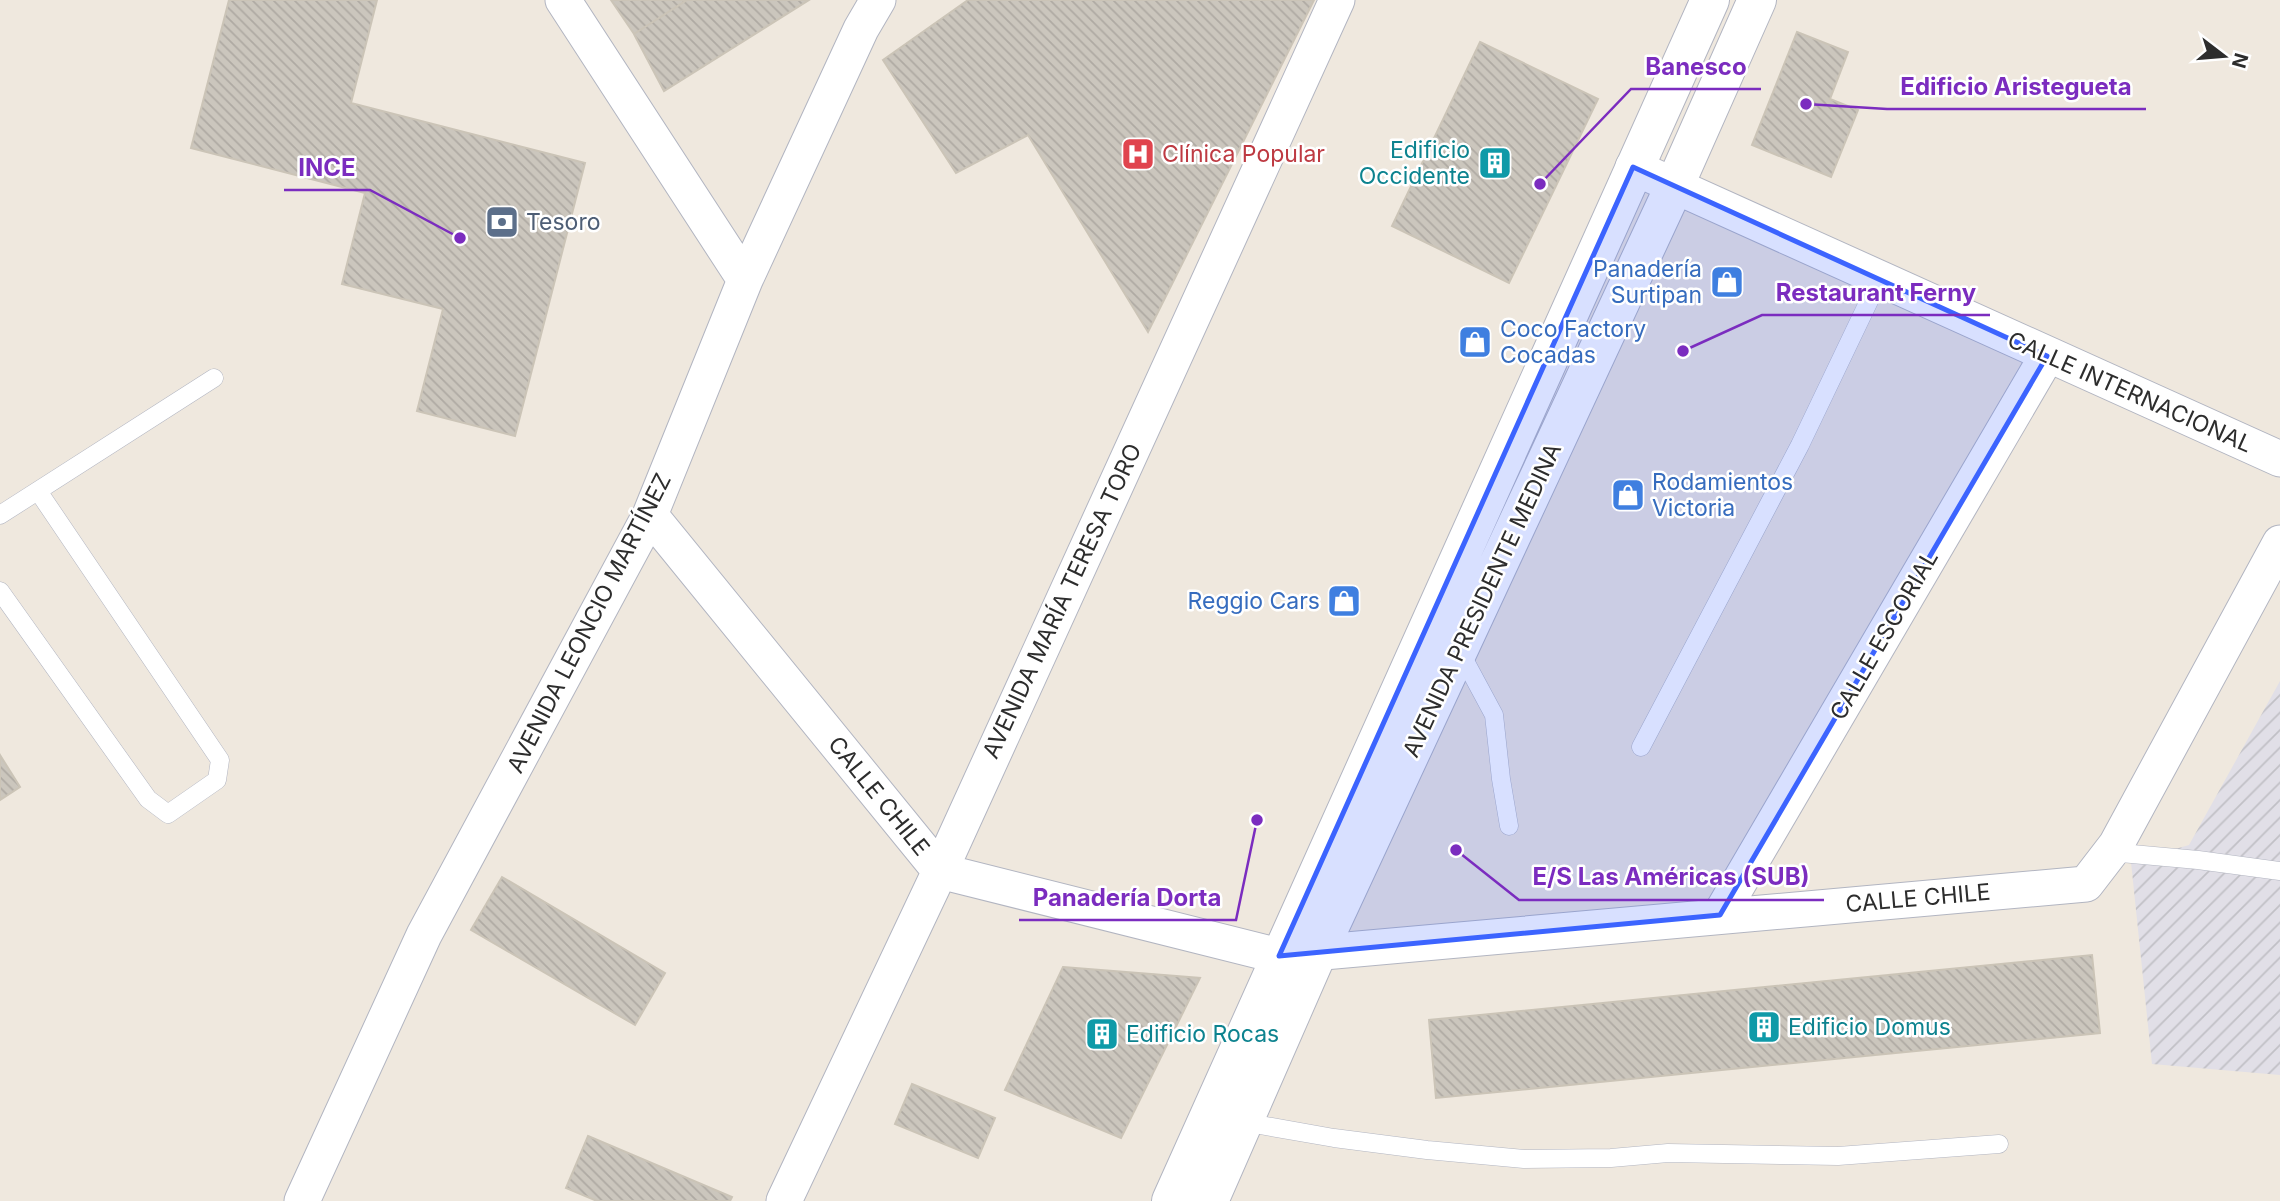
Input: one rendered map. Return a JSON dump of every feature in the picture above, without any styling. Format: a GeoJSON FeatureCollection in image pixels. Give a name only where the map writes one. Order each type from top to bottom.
{"type":"FeatureCollection","features":[{"type":"Feature","properties":{"kind":"street"},"geometry":{"type":"LineString","coordinates":[[563,0],[744,280]]}},
{"type":"Feature","properties":{"kind":"street","name":"AVENIDA LEONCIO MARTÍNEZ"},"geometry":{"type":"LineString","coordinates":[[302,1201],[424,935],[650,515],[744,280],[855,42],[878,0]]}},
{"type":"Feature","properties":{"kind":"street","name":"AVENIDA MARÍA TERESA TORO"},"geometry":{"type":"LineString","coordinates":[[784,1201],[940,870],[1337,0]]}},
{"type":"Feature","properties":{"kind":"street","name":"AVENIDA PRESIDENTE MEDINA"},"geometry":{"type":"LineString","coordinates":[[1171,1201],[1710,0]]}},
{"type":"Feature","properties":{"kind":"street","name":"AVENIDA PRESIDENTE MEDINA"},"geometry":{"type":"LineString","coordinates":[[1209,1201],[1318,952],[1674,187],[1757,0]]}},
{"type":"Feature","properties":{"kind":"street","name":"CALLE INTERNACIONAL"},"geometry":{"type":"LineString","coordinates":[[1633,167],[2280,459]]}},
{"type":"Feature","properties":{"kind":"street","name":"CALLE ESCORIAL"},"geometry":{"type":"LineString","coordinates":[[1720,915],[2047,356]]}},
{"type":"Feature","properties":{"kind":"street","name":"CALLE CHILE"},"geometry":{"type":"LineString","coordinates":[[650,515],[940,870],[1279,956],[2086,884],[2110,852],[2280,543]]}},
{"type":"Feature","properties":{"kind":"lane"},"geometry":{"type":"LineString","coordinates":[[1641,747],[1800,445],[1879,280]]}},
{"type":"Feature","properties":{"kind":"lane"},"geometry":{"type":"LineString","coordinates":[[0,515],[214,378]]}},
{"type":"Feature","properties":{"kind":"lane"},"geometry":{"type":"LineString","coordinates":[[0,591],[148,799],[168,814],[217,780],[220,761],[38,491]]}},
{"type":"Feature","properties":{"kind":"lane"},"geometry":{"type":"LineString","coordinates":[[1459,650],[1494,715],[1509,826]]}},
{"type":"Feature","properties":{"kind":"lane"},"geometry":{"type":"LineString","coordinates":[[2110,852],[2280,871]]}},
{"type":"Feature","properties":{"kind":"lane"},"geometry":{"type":"LineString","coordinates":[[1243,1122],[1334,1138],[1524,1159],[1611,1158],[1668,1153],[1838,1156],[1999,1144]]}},
{"type":"Feature","properties":{"kind":"highlighted area"},"geometry":{"type":"Polygon","coordinates":[[[1633,167],[2047,356],[1720,915],[1279,956],[1633,167]]]}},
{"type":"Feature","properties":{"kind":"shaded area"},"geometry":{"type":"Polygon","coordinates":[[[2280,681],[2280,1075],[2152,1064],[2131,862],[2189,845],[2280,681]]]}},
{"type":"Feature","properties":{"kind":"building"},"geometry":{"type":"Polygon","coordinates":[[[229,0],[377,0],[351,103],[585,163],[515,436],[417,411],[443,309],[342,284],[365,193],[191,148],[229,0]]]}},
{"type":"Feature","properties":{"kind":"building"},"geometry":{"type":"Polygon","coordinates":[[[611,0],[687,0],[634,34],[611,0]]]}},
{"type":"Feature","properties":{"kind":"building"},"geometry":{"type":"Polygon","coordinates":[[[687,0],[809,0],[664,91],[634,34],[687,0]]]}},
{"type":"Feature","properties":{"kind":"building","name":"Clínica Popular"},"geometry":{"type":"Polygon","coordinates":[[[968,0],[1314,0],[1148,332],[1028,135],[956,173],[883,60],[968,0]]]}},
{"type":"Feature","properties":{"kind":"building"},"geometry":{"type":"Polygon","coordinates":[[[1797,32],[1848,52],[1830,99],[1858,110],[1831,177],[1752,145],[1797,32]]]}},
{"type":"Feature","properties":{"kind":"building","name":"Edificio Occidente"},"geometry":{"type":"Polygon","coordinates":[[[1480,42],[1598,99],[1509,283],[1392,226],[1480,42]]]}},
{"type":"Feature","properties":{"kind":"building"},"geometry":{"type":"Polygon","coordinates":[[[0,755],[20,787],[0,800],[0,755]]]}},
{"type":"Feature","properties":{"kind":"building"},"geometry":{"type":"Polygon","coordinates":[[[502,877],[665,973],[635,1025],[471,930],[502,877]]]}},
{"type":"Feature","properties":{"kind":"building","name":"Edificio Domus"},"geometry":{"type":"Polygon","coordinates":[[[2092,955],[2100,1033],[1436,1098],[1429,1020],[2092,955]]]}},
{"type":"Feature","properties":{"kind":"building","name":"Edificio Rocas"},"geometry":{"type":"Polygon","coordinates":[[[1063,967],[1200,978],[1121,1138],[1005,1090],[1063,967]]]}},
{"type":"Feature","properties":{"kind":"building"},"geometry":{"type":"Polygon","coordinates":[[[912,1084],[995,1118],[978,1158],[895,1124],[912,1084]]]}},
{"type":"Feature","properties":{"kind":"building"},"geometry":{"type":"Polygon","coordinates":[[[588,1136],[732,1197],[730,1201],[597,1201],[566,1188],[588,1136]]]}},
{"type":"Feature","properties":{"kind":"place","name":"Edificio Aristegueta"},"geometry":{"type":"Point","coordinates":[1806,104]}},
{"type":"Feature","properties":{"kind":"place","name":"Clínica Popular"},"geometry":{"type":"Point","coordinates":[1138,154]}},
{"type":"Feature","properties":{"kind":"place","name":"Edificio Occidente"},"geometry":{"type":"Point","coordinates":[1495,163]}},
{"type":"Feature","properties":{"kind":"place","name":"Banesco"},"geometry":{"type":"Point","coordinates":[1540,184]}},
{"type":"Feature","properties":{"kind":"place","name":"Tesoro"},"geometry":{"type":"Point","coordinates":[502,222]}},
{"type":"Feature","properties":{"kind":"place","name":"INCE"},"geometry":{"type":"Point","coordinates":[460,238]}},
{"type":"Feature","properties":{"kind":"place","name":"Panadería Surtipan"},"geometry":{"type":"Point","coordinates":[1727,282]}},
{"type":"Feature","properties":{"kind":"place","name":"Coco Factory Cocadas"},"geometry":{"type":"Point","coordinates":[1475,342]}},
{"type":"Feature","properties":{"kind":"place","name":"Restaurant Ferny"},"geometry":{"type":"Point","coordinates":[1683,351]}},
{"type":"Feature","properties":{"kind":"place","name":"Rodamientos Victoria"},"geometry":{"type":"Point","coordinates":[1628,495]}},
{"type":"Feature","properties":{"kind":"place","name":"Reggio Cars"},"geometry":{"type":"Point","coordinates":[1344,601]}},
{"type":"Feature","properties":{"kind":"place","name":"Panadería Dorta"},"geometry":{"type":"Point","coordinates":[1257,820]}},
{"type":"Feature","properties":{"kind":"place","name":"E/S Las Américas (SUB)"},"geometry":{"type":"Point","coordinates":[1456,850]}},
{"type":"Feature","properties":{"kind":"place","name":"Edificio Domus"},"geometry":{"type":"Point","coordinates":[1764,1027]}},
{"type":"Feature","properties":{"kind":"place","name":"Edificio Rocas"},"geometry":{"type":"Point","coordinates":[1102,1034]}}]}
